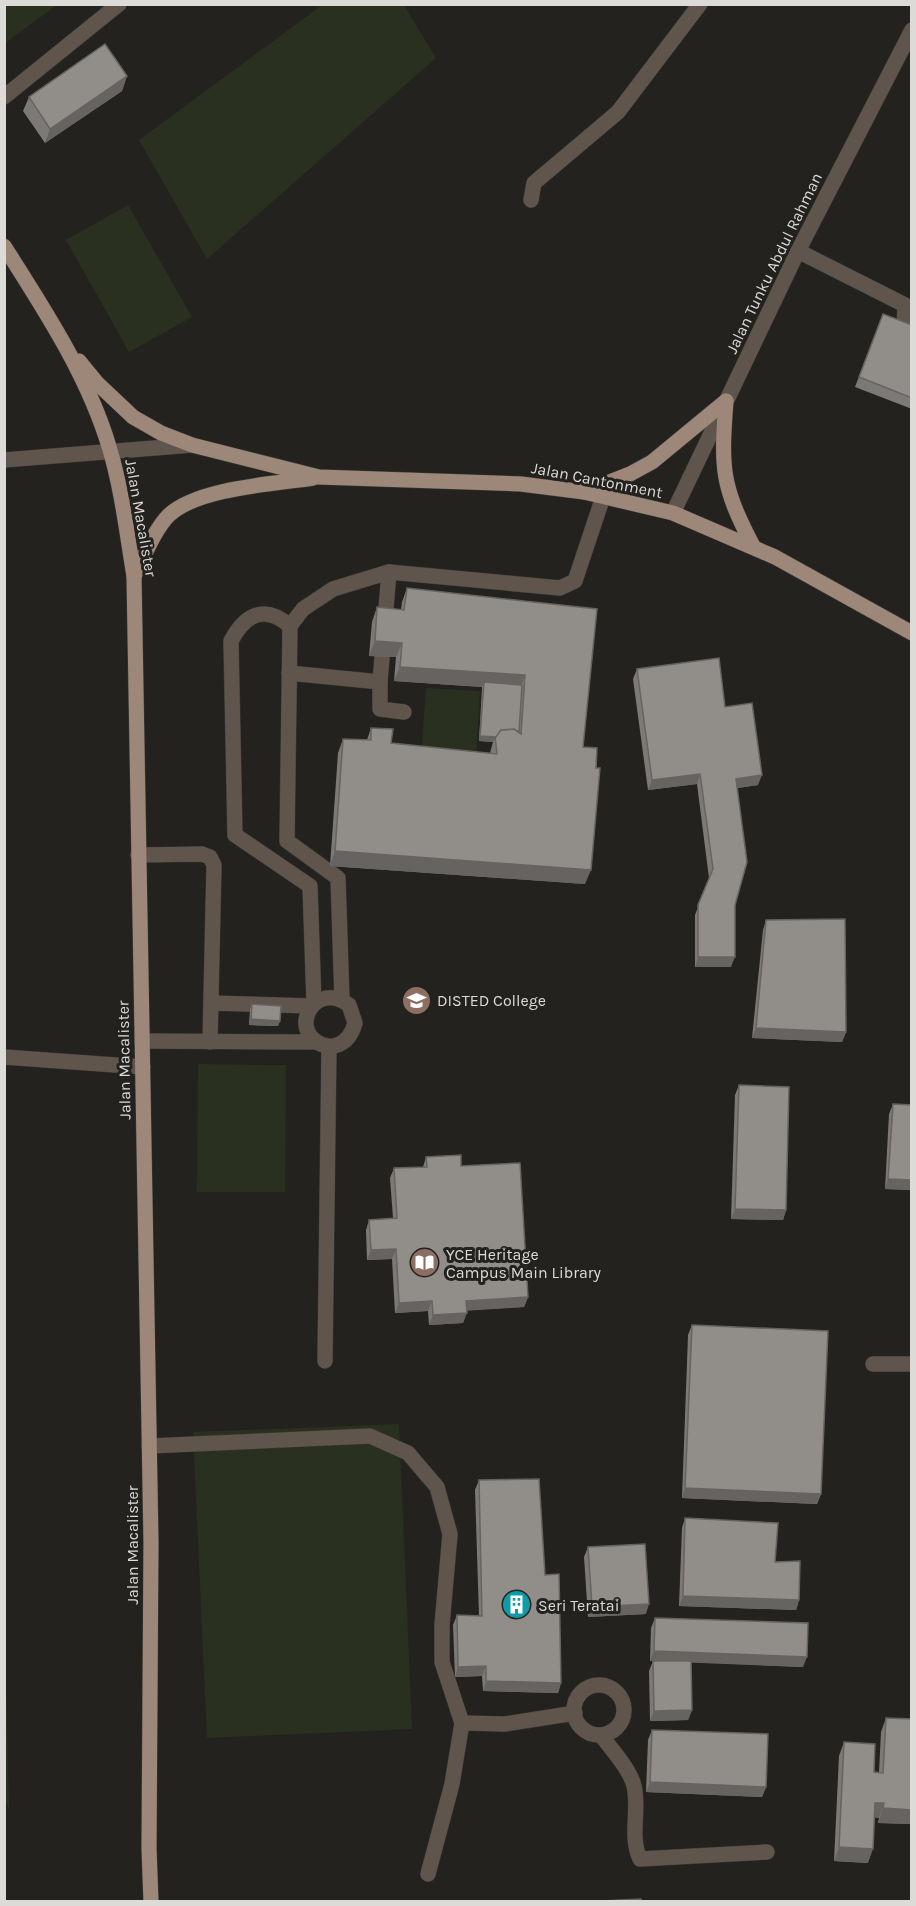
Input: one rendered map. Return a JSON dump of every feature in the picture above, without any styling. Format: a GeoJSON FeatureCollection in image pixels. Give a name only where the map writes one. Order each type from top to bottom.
{"type":"FeatureCollection","features":[{"type":"Feature","properties":{"kind":"main road","name":"Jalan Macalister"},"geometry":{"type":"LineString","coordinates":[[4,246],[58,335],[94,406],[111,450],[134,576],[149,1446],[148,1848],[151,1902]]}},
{"type":"Feature","properties":{"kind":"main road"},"geometry":{"type":"LineString","coordinates":[[58,335],[97,383],[133,417],[161,433],[192,445],[319,477]]}},
{"type":"Feature","properties":{"kind":"main road"},"geometry":{"type":"LineString","coordinates":[[584,492],[630,474],[652,462],[726,401]]}},
{"type":"Feature","properties":{"kind":"main road"},"geometry":{"type":"LineString","coordinates":[[726,401],[723,474],[728,494],[753,546]]}},
{"type":"Feature","properties":{"kind":"main road"},"geometry":{"type":"LineString","coordinates":[[134,576],[169,516],[192,501],[228,492],[319,477]]}},
{"type":"Feature","properties":{"kind":"main road","name":"Jalan Cantonment"},"geometry":{"type":"LineString","coordinates":[[319,477],[520,484],[584,492],[673,513],[753,546],[912,633]]}},
{"type":"Feature","properties":{"kind":"street"},"geometry":{"type":"LineString","coordinates":[[4,97],[119,4]]}},
{"type":"Feature","properties":{"kind":"street"},"geometry":{"type":"LineString","coordinates":[[531,200],[534,183],[618,112],[700,4]]}},
{"type":"Feature","properties":{"kind":"street","name":"Jalan Tunku Abdul Rahman"},"geometry":{"type":"LineString","coordinates":[[673,513],[798,251],[912,30]]}},
{"type":"Feature","properties":{"kind":"street"},"geometry":{"type":"LineString","coordinates":[[798,251],[908,307],[904,328]]}},
{"type":"Feature","properties":{"kind":"street"},"geometry":{"type":"LineString","coordinates":[[4,460],[192,445]]}},
{"type":"Feature","properties":{"kind":"street"},"geometry":{"type":"LineString","coordinates":[[342,1000],[338,878],[287,841],[290,627],[303,609],[333,590],[389,572],[560,588],[575,581],[603,496]]}},
{"type":"Feature","properties":{"kind":"street"},"geometry":{"type":"LineString","coordinates":[[389,572],[380,709],[404,712]]}},
{"type":"Feature","properties":{"kind":"street"},"geometry":{"type":"LineString","coordinates":[[290,627],[280,617],[261,614],[240,624],[231,641],[235,835],[310,886],[312,1005],[306,1025],[323,1044],[325,1361]]}},
{"type":"Feature","properties":{"kind":"street"},"geometry":{"type":"LineString","coordinates":[[290,673],[380,682]]}},
{"type":"Feature","properties":{"kind":"street"},"geometry":{"type":"LineString","coordinates":[[138,855],[202,854],[210,857],[214,865],[210,1042]]}},
{"type":"Feature","properties":{"kind":"street"},"geometry":{"type":"LineString","coordinates":[[142,1041],[337,1046],[349,1038],[355,1023],[351,1009],[342,1000],[326,997],[312,1005],[211,1003]]}},
{"type":"Feature","properties":{"kind":"street"},"geometry":{"type":"LineString","coordinates":[[4,1057],[142,1067]]}},
{"type":"Feature","properties":{"kind":"street"},"geometry":{"type":"LineString","coordinates":[[873,1364],[912,1364]]}},
{"type":"Feature","properties":{"kind":"street"},"geometry":{"type":"LineString","coordinates":[[149,1446],[370,1436],[408,1453],[437,1487],[450,1534],[441,1625],[442,1662],[462,1723],[452,1784],[428,1874]]}},
{"type":"Feature","properties":{"kind":"street"},"geometry":{"type":"LineString","coordinates":[[600,1685],[615,1690],[623,1705],[621,1721],[616,1728],[601,1735],[586,1731],[575,1713],[575,1704],[584,1690],[600,1685]]}},
{"type":"Feature","properties":{"kind":"street"},"geometry":{"type":"LineString","coordinates":[[462,1723],[505,1724],[575,1713]]}},
{"type":"Feature","properties":{"kind":"street"},"geometry":{"type":"LineString","coordinates":[[601,1735],[633,1783],[637,1804],[633,1845],[640,1859],[767,1852]]}},
{"type":"Feature","properties":{"kind":"green space"},"geometry":{"type":"Polygon","coordinates":[[[5,4],[57,4],[57,5],[5,43],[5,4]]]}},
{"type":"Feature","properties":{"kind":"green space"},"geometry":{"type":"Polygon","coordinates":[[[322,5],[404,5],[436,58],[207,259],[139,140],[322,5]]]}},
{"type":"Feature","properties":{"kind":"green space"},"geometry":{"type":"Polygon","coordinates":[[[128,205],[192,317],[129,352],[66,240],[128,205]]]}},
{"type":"Feature","properties":{"kind":"green space"},"geometry":{"type":"Polygon","coordinates":[[[426,688],[480,691],[476,760],[421,757],[426,688]]]}},
{"type":"Feature","properties":{"kind":"green space"},"geometry":{"type":"Polygon","coordinates":[[[198,1064],[286,1065],[285,1192],[197,1192],[198,1064]]]}},
{"type":"Feature","properties":{"kind":"green space"},"geometry":{"type":"Polygon","coordinates":[[[399,1424],[412,1729],[207,1738],[193,1432],[399,1424]]]}},
{"type":"Feature","properties":{"kind":"green space"},"geometry":{"type":"Polygon","coordinates":[[[5,1630],[9,1808],[4,1800],[5,1630]]]}},
{"type":"Feature","properties":{"kind":"building"},"geometry":{"type":"Polygon","coordinates":[[[105,44],[127,76],[50,129],[29,97],[105,44]]]}},
{"type":"Feature","properties":{"kind":"building"},"geometry":{"type":"Polygon","coordinates":[[[883,314],[912,325],[912,398],[859,377],[883,314]]]}},
{"type":"Feature","properties":{"kind":"building"},"geometry":{"type":"Polygon","coordinates":[[[407,588],[597,609],[583,747],[597,748],[596,768],[600,768],[591,870],[335,851],[343,739],[371,740],[371,728],[393,729],[391,743],[497,754],[495,736],[501,730],[514,729],[521,734],[525,675],[400,667],[402,643],[375,641],[377,607],[404,610],[407,588]]]}},
{"type":"Feature","properties":{"kind":"building"},"geometry":{"type":"Polygon","coordinates":[[[719,658],[725,707],[752,703],[762,775],[736,779],[747,862],[735,905],[735,957],[698,957],[698,905],[713,869],[700,774],[652,780],[637,669],[719,658]]]}},
{"type":"Feature","properties":{"kind":"building"},"geometry":{"type":"Polygon","coordinates":[[[484,682],[522,685],[519,732],[514,729],[501,730],[496,737],[480,736],[484,682]]]}},
{"type":"Feature","properties":{"kind":"building"},"geometry":{"type":"Polygon","coordinates":[[[845,919],[846,1032],[756,1028],[766,920],[845,919]]]}},
{"type":"Feature","properties":{"kind":"building"},"geometry":{"type":"Polygon","coordinates":[[[252,1004],[281,1006],[280,1021],[251,1019],[252,1004]]]}},
{"type":"Feature","properties":{"kind":"building"},"geometry":{"type":"Polygon","coordinates":[[[739,1085],[789,1087],[786,1210],[735,1209],[739,1085]]]}},
{"type":"Feature","properties":{"kind":"building"},"geometry":{"type":"Polygon","coordinates":[[[893,1104],[912,1105],[912,1180],[888,1179],[893,1104]]]}},
{"type":"Feature","properties":{"kind":"building"},"geometry":{"type":"Polygon","coordinates":[[[461,1155],[461,1166],[520,1163],[528,1297],[466,1301],[467,1313],[433,1315],[432,1301],[399,1303],[396,1249],[371,1250],[369,1220],[397,1218],[394,1168],[427,1167],[426,1157],[461,1155]]]}},
{"type":"Feature","properties":{"kind":"building"},"geometry":{"type":"Polygon","coordinates":[[[692,1325],[828,1331],[821,1494],[685,1488],[692,1325]]]}},
{"type":"Feature","properties":{"kind":"building","name":"Seri Teratai"},"geometry":{"type":"Polygon","coordinates":[[[539,1479],[545,1575],[559,1574],[561,1683],[486,1681],[486,1666],[458,1667],[457,1615],[482,1616],[479,1480],[539,1479]]]}},
{"type":"Feature","properties":{"kind":"building"},"geometry":{"type":"Polygon","coordinates":[[[685,1518],[778,1523],[775,1562],[800,1561],[799,1600],[683,1596],[685,1518]]]}},
{"type":"Feature","properties":{"kind":"building"},"geometry":{"type":"Polygon","coordinates":[[[645,1544],[649,1604],[592,1607],[588,1547],[645,1544]]]}},
{"type":"Feature","properties":{"kind":"building"},"geometry":{"type":"Polygon","coordinates":[[[655,1618],[808,1623],[807,1657],[654,1651],[655,1618]]]}},
{"type":"Feature","properties":{"kind":"building"},"geometry":{"type":"Polygon","coordinates":[[[653,1661],[691,1661],[692,1710],[654,1711],[653,1661]]]}},
{"type":"Feature","properties":{"kind":"building"},"geometry":{"type":"Polygon","coordinates":[[[886,1718],[912,1719],[912,1810],[883,1808],[884,1803],[875,1803],[873,1849],[839,1847],[844,1742],[875,1744],[874,1772],[883,1773],[886,1718]]]}},
{"type":"Feature","properties":{"kind":"building"},"geometry":{"type":"Polygon","coordinates":[[[652,1730],[768,1734],[766,1787],[650,1782],[652,1730]]]}},
{"type":"Feature","properties":{"kind":"building"},"geometry":{"type":"Polygon","coordinates":[[[641,1899],[641,1902],[581,1902],[641,1899]]]}},
{"type":"Feature","properties":{"kind":"place","name":"DISTED College"},"geometry":{"type":"Point","coordinates":[416,1000]}},
{"type":"Feature","properties":{"kind":"place","name":"YCE Heritage Campus Main Library"},"geometry":{"type":"Point","coordinates":[425,1263]}},
{"type":"Feature","properties":{"kind":"place","name":"Seri Teratai"},"geometry":{"type":"Point","coordinates":[517,1605]}}]}
